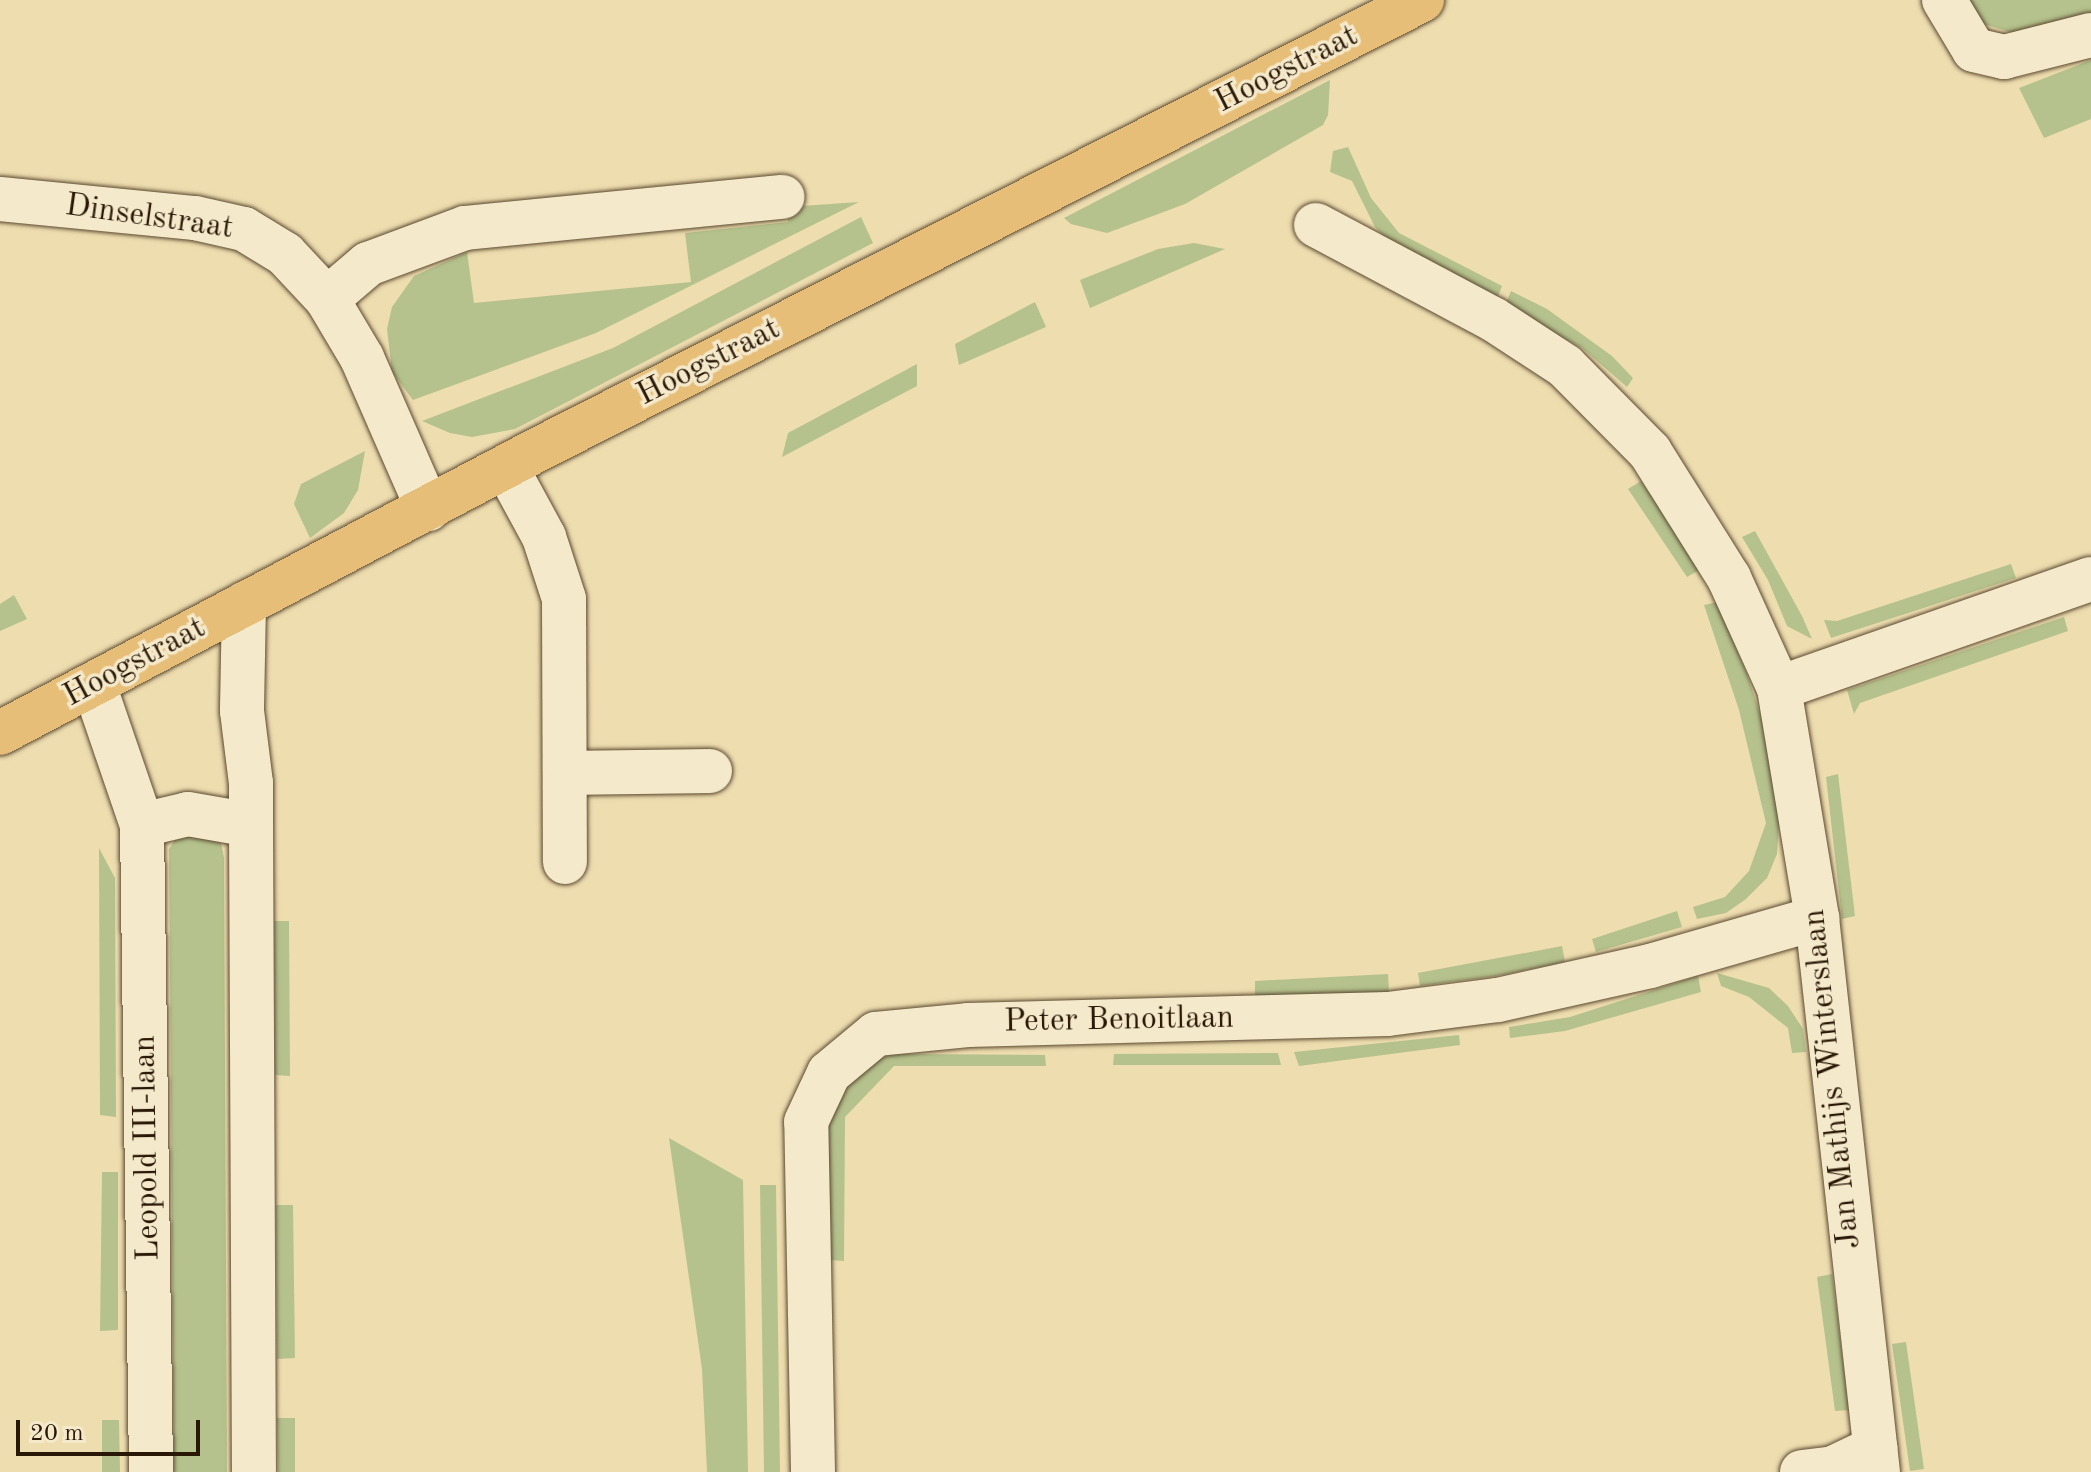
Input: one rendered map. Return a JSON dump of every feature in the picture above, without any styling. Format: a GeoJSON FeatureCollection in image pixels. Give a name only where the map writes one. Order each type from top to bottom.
{"type":"FeatureCollection","features":[{"type":"Feature","properties":{"kind":"main road","name":"Hoogstraat"},"geometry":{"type":"LineString","coordinates":[[0,733],[506,467],[1422,0]]}},
{"type":"Feature","properties":{"kind":"street"},"geometry":{"type":"LineString","coordinates":[[1944,0],[1974,50],[2004,57],[2091,35]]}},
{"type":"Feature","properties":{"kind":"street"},"geometry":{"type":"LineString","coordinates":[[327,299],[368,264],[465,228],[782,197]]}},
{"type":"Feature","properties":{"kind":"street","name":"Dinselstraat"},"geometry":{"type":"LineString","coordinates":[[0,199],[195,218],[244,229],[285,254],[327,299],[362,358],[428,509]]}},
{"type":"Feature","properties":{"kind":"street","name":"Jan Mathijs Winterslaan"},"geometry":{"type":"LineString","coordinates":[[1316,225],[1493,319],[1565,366],[1650,452],[1729,578],[1779,688],[1817,918],[1877,1460]]}},
{"type":"Feature","properties":{"kind":"street"},"geometry":{"type":"LineString","coordinates":[[506,467],[544,537],[564,599],[565,862]]}},
{"type":"Feature","properties":{"kind":"street"},"geometry":{"type":"LineString","coordinates":[[1779,688],[2091,579]]}},
{"type":"Feature","properties":{"kind":"street"},"geometry":{"type":"LineString","coordinates":[[244,604],[242,711],[251,783],[254,1472]]}},
{"type":"Feature","properties":{"kind":"street","name":"Leopold III-laan"},"geometry":{"type":"LineString","coordinates":[[94,685],[142,825],[151,1472]]}},
{"type":"Feature","properties":{"kind":"street"},"geometry":{"type":"LineString","coordinates":[[566,773],[710,771]]}},
{"type":"Feature","properties":{"kind":"street"},"geometry":{"type":"LineString","coordinates":[[142,825],[188,814],[251,825]]}},
{"type":"Feature","properties":{"kind":"street","name":"Peter Benoitlaan"},"geometry":{"type":"LineString","coordinates":[[813,1472],[806,1122],[829,1073],[876,1034],[968,1025],[1388,1014],[1513,997],[1650,966],[1817,918]]}},
{"type":"Feature","properties":{"kind":"street"},"geometry":{"type":"LineString","coordinates":[[1802,1472],[1877,1460]]}},
{"type":"Feature","properties":{"kind":"green space"},"geometry":{"type":"Polygon","coordinates":[[[1963,0],[2091,0],[2091,19],[2013,33],[1980,23],[1963,0]]]}},
{"type":"Feature","properties":{"kind":"green space"},"geometry":{"type":"Polygon","coordinates":[[[2091,60],[2091,119],[2044,138],[2019,88],[2091,60]]]}},
{"type":"Feature","properties":{"kind":"green space"},"geometry":{"type":"Polygon","coordinates":[[[1330,80],[1328,115],[1323,125],[1185,204],[1107,233],[1071,224],[1064,218],[1330,80]]]}},
{"type":"Feature","properties":{"kind":"green space"},"geometry":{"type":"Polygon","coordinates":[[[1348,147],[1371,198],[1399,233],[1502,286],[1497,299],[1389,242],[1375,227],[1352,181],[1330,172],[1333,151],[1348,147]]]}},
{"type":"Feature","properties":{"kind":"green space"},"geometry":{"type":"Polygon","coordinates":[[[859,202],[596,333],[413,400],[392,372],[387,329],[392,307],[414,276],[467,252],[474,303],[691,282],[685,233],[788,222],[787,207],[859,202]]]}},
{"type":"Feature","properties":{"kind":"green space"},"geometry":{"type":"Polygon","coordinates":[[[861,217],[873,243],[515,429],[472,437],[450,433],[422,421],[613,348],[861,217]]]}},
{"type":"Feature","properties":{"kind":"green space"},"geometry":{"type":"Polygon","coordinates":[[[1194,243],[1225,249],[1090,308],[1080,280],[1158,249],[1194,243]]]}},
{"type":"Feature","properties":{"kind":"green space"},"geometry":{"type":"Polygon","coordinates":[[[1511,291],[1547,309],[1612,356],[1633,378],[1627,387],[1582,348],[1505,306],[1511,291]]]}},
{"type":"Feature","properties":{"kind":"green space"},"geometry":{"type":"Polygon","coordinates":[[[1035,302],[1046,327],[959,365],[955,344],[1035,302]]]}},
{"type":"Feature","properties":{"kind":"green space"},"geometry":{"type":"Polygon","coordinates":[[[917,364],[917,386],[782,457],[788,433],[917,364]]]}},
{"type":"Feature","properties":{"kind":"green space"},"geometry":{"type":"Polygon","coordinates":[[[365,451],[358,490],[344,513],[310,538],[294,504],[301,484],[365,451]]]}},
{"type":"Feature","properties":{"kind":"green space"},"geometry":{"type":"Polygon","coordinates":[[[1641,481],[1701,569],[1687,577],[1628,489],[1641,481]]]}},
{"type":"Feature","properties":{"kind":"green space"},"geometry":{"type":"Polygon","coordinates":[[[1755,531],[1812,639],[1787,626],[1768,580],[1742,537],[1755,531]]]}},
{"type":"Feature","properties":{"kind":"green space"},"geometry":{"type":"Polygon","coordinates":[[[2011,564],[2016,578],[1831,638],[1824,620],[1837,621],[2011,564]]]}},
{"type":"Feature","properties":{"kind":"green space"},"geometry":{"type":"Polygon","coordinates":[[[14,595],[27,619],[0,631],[0,604],[14,595]]]}},
{"type":"Feature","properties":{"kind":"green space"},"geometry":{"type":"Polygon","coordinates":[[[1717,602],[1747,674],[1766,732],[1779,820],[1777,854],[1767,878],[1746,899],[1726,913],[1697,919],[1693,907],[1725,897],[1749,871],[1766,823],[1739,710],[1704,605],[1717,602]]]}},
{"type":"Feature","properties":{"kind":"green space"},"geometry":{"type":"Polygon","coordinates":[[[2064,617],[2068,631],[1860,703],[1854,714],[1847,690],[2064,617]]]}},
{"type":"Feature","properties":{"kind":"green space"},"geometry":{"type":"Polygon","coordinates":[[[1838,774],[1855,916],[1842,919],[1826,777],[1838,774]]]}},
{"type":"Feature","properties":{"kind":"green space"},"geometry":{"type":"Polygon","coordinates":[[[179,834],[206,835],[221,843],[224,858],[227,1472],[174,1472],[169,849],[179,834]]]}},
{"type":"Feature","properties":{"kind":"green space"},"geometry":{"type":"Polygon","coordinates":[[[99,848],[115,878],[116,1117],[100,1115],[99,848]]]}},
{"type":"Feature","properties":{"kind":"green space"},"geometry":{"type":"Polygon","coordinates":[[[1677,911],[1682,927],[1596,952],[1592,939],[1677,911]]]}},
{"type":"Feature","properties":{"kind":"green space"},"geometry":{"type":"Polygon","coordinates":[[[274,921],[289,921],[290,1076],[275,1075],[274,921]]]}},
{"type":"Feature","properties":{"kind":"green space"},"geometry":{"type":"Polygon","coordinates":[[[1562,946],[1565,962],[1496,976],[1420,986],[1418,973],[1562,946]]]}},
{"type":"Feature","properties":{"kind":"green space"},"geometry":{"type":"Polygon","coordinates":[[[1717,973],[1769,988],[1788,1006],[1803,1029],[1806,1052],[1792,1053],[1788,1028],[1749,997],[1721,986],[1717,973]]]}},
{"type":"Feature","properties":{"kind":"green space"},"geometry":{"type":"Polygon","coordinates":[[[1388,974],[1389,992],[1255,998],[1255,981],[1388,974]]]}},
{"type":"Feature","properties":{"kind":"green space"},"geometry":{"type":"Polygon","coordinates":[[[1698,976],[1701,992],[1565,1031],[1510,1038],[1509,1027],[1570,1017],[1698,976]]]}},
{"type":"Feature","properties":{"kind":"green space"},"geometry":{"type":"Polygon","coordinates":[[[1459,1035],[1460,1045],[1299,1066],[1294,1052],[1459,1035]]]}},
{"type":"Feature","properties":{"kind":"green space"},"geometry":{"type":"Polygon","coordinates":[[[1278,1053],[1281,1065],[1113,1065],[1114,1054],[1278,1053]]]}},
{"type":"Feature","properties":{"kind":"green space"},"geometry":{"type":"Polygon","coordinates":[[[892,1054],[1045,1055],[1046,1066],[894,1066],[845,1117],[844,1261],[830,1260],[826,1131],[836,1101],[863,1066],[892,1054]]]}},
{"type":"Feature","properties":{"kind":"green space"},"geometry":{"type":"Polygon","coordinates":[[[669,1138],[743,1180],[748,1472],[707,1472],[702,1369],[669,1138]]]}},
{"type":"Feature","properties":{"kind":"green space"},"geometry":{"type":"Polygon","coordinates":[[[102,1172],[118,1172],[118,1330],[100,1331],[102,1172]]]}},
{"type":"Feature","properties":{"kind":"green space"},"geometry":{"type":"Polygon","coordinates":[[[760,1185],[776,1185],[780,1472],[764,1472],[760,1185]]]}},
{"type":"Feature","properties":{"kind":"green space"},"geometry":{"type":"Polygon","coordinates":[[[276,1205],[293,1205],[295,1358],[277,1359],[276,1205]]]}},
{"type":"Feature","properties":{"kind":"green space"},"geometry":{"type":"Polygon","coordinates":[[[1832,1274],[1849,1410],[1835,1411],[1817,1277],[1832,1274]]]}},
{"type":"Feature","properties":{"kind":"green space"},"geometry":{"type":"Polygon","coordinates":[[[1906,1342],[1924,1469],[1910,1471],[1892,1344],[1906,1342]]]}},
{"type":"Feature","properties":{"kind":"green space"},"geometry":{"type":"Polygon","coordinates":[[[277,1418],[295,1418],[295,1472],[278,1472],[277,1418]]]}},
{"type":"Feature","properties":{"kind":"green space"},"geometry":{"type":"Polygon","coordinates":[[[102,1420],[119,1420],[120,1472],[102,1472],[102,1420]]]}}]}
